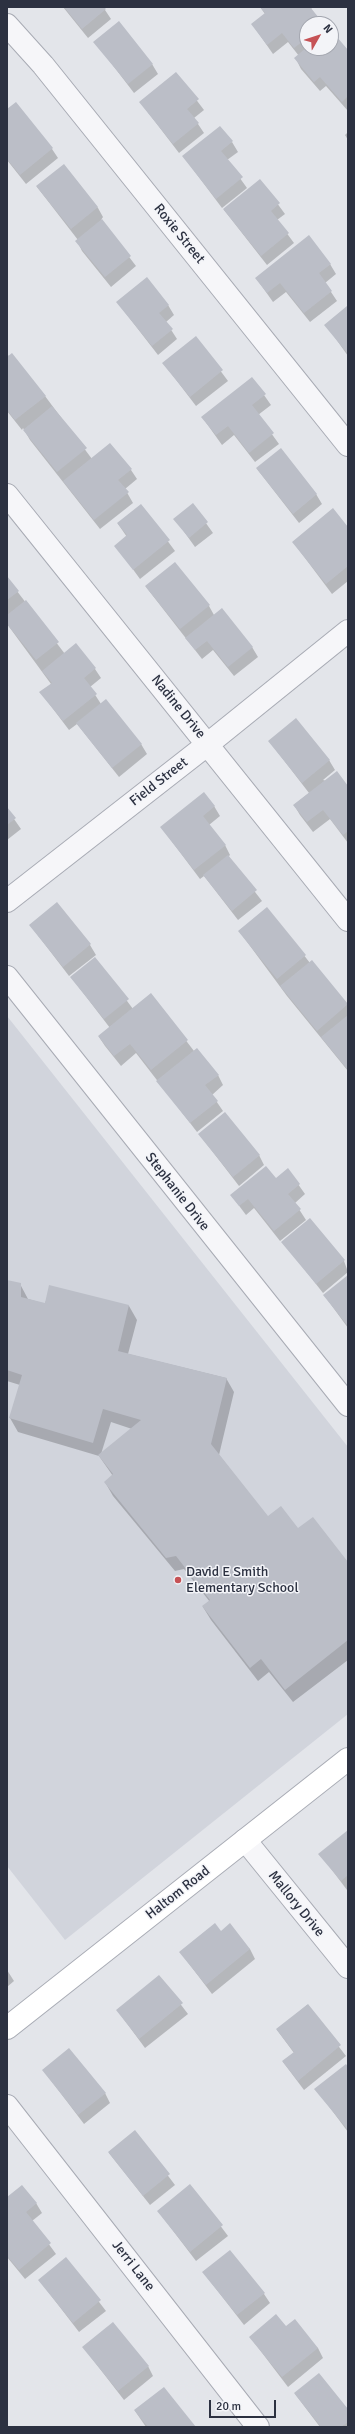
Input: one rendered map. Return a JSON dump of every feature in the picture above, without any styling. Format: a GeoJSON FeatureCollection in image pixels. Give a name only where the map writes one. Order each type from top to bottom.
{"type":"FeatureCollection","features":[{"type":"Feature","properties":{"kind":"main road","name":"Haltom Road"},"geometry":{"type":"LineString","coordinates":[[7,2028],[348,1759]]}},
{"type":"Feature","properties":{"kind":"street","name":"Roxie Street"},"geometry":{"type":"LineString","coordinates":[[7,25],[48,72],[348,445]]}},
{"type":"Feature","properties":{"kind":"street","name":"Nadine Drive"},"geometry":{"type":"LineString","coordinates":[[7,495],[348,920]]}},
{"type":"Feature","properties":{"kind":"street","name":"Field Street"},"geometry":{"type":"LineString","coordinates":[[7,901],[208,744],[348,631]]}},
{"type":"Feature","properties":{"kind":"street","name":"Stephanie Drive"},"geometry":{"type":"LineString","coordinates":[[7,977],[348,1405]]}},
{"type":"Feature","properties":{"kind":"street","name":"Mallory Drive"},"geometry":{"type":"LineString","coordinates":[[245,1840],[348,1967]]}},
{"type":"Feature","properties":{"kind":"street","name":"Jerri Lane"},"geometry":{"type":"LineString","coordinates":[[7,2106],[258,2427]]}},
{"type":"Feature","properties":{"kind":"shaded area","name":"David E Smith Elementary School"},"geometry":{"type":"Polygon","coordinates":[[[7,1016],[348,1447],[348,1714],[65,1940],[7,1866],[7,1016]]]}},
{"type":"Feature","properties":{"kind":"building"},"geometry":{"type":"Polygon","coordinates":[[[64,7],[104,7],[106,9],[82,29],[64,7]]]}},
{"type":"Feature","properties":{"kind":"building"},"geometry":{"type":"Polygon","coordinates":[[[260,7],[310,7],[317,16],[299,16],[299,44],[294,48],[282,33],[267,45],[251,24],[265,13],[260,7]]]}},
{"type":"Feature","properties":{"kind":"building"},"geometry":{"type":"Polygon","coordinates":[[[119,21],[153,64],[128,84],[93,42],[119,21]]]}},
{"type":"Feature","properties":{"kind":"building"},"geometry":{"type":"Polygon","coordinates":[[[339,39],[348,50],[348,96],[342,102],[320,77],[314,82],[294,58],[299,54],[299,56],[339,56],[339,39]]]}},
{"type":"Feature","properties":{"kind":"building"},"geometry":{"type":"Polygon","coordinates":[[[176,72],[199,99],[187,109],[199,123],[173,144],[139,102],[176,72]]]}},
{"type":"Feature","properties":{"kind":"building"},"geometry":{"type":"Polygon","coordinates":[[[16,102],[53,148],[20,175],[7,159],[7,109],[16,102]]]}},
{"type":"Feature","properties":{"kind":"building"},"geometry":{"type":"Polygon","coordinates":[[[220,126],[233,141],[221,151],[243,177],[216,199],[182,156],[220,126]]]}},
{"type":"Feature","properties":{"kind":"building"},"geometry":{"type":"Polygon","coordinates":[[[64,164],[98,207],[71,229],[36,186],[64,164]]]}},
{"type":"Feature","properties":{"kind":"building"},"geometry":{"type":"Polygon","coordinates":[[[260,179],[280,203],[271,211],[289,233],[261,256],[223,209],[260,179]]]}},
{"type":"Feature","properties":{"kind":"building"},"geometry":{"type":"Polygon","coordinates":[[[102,219],[131,256],[105,277],[75,241],[102,219]]]}},
{"type":"Feature","properties":{"kind":"building"},"geometry":{"type":"Polygon","coordinates":[[[309,235],[331,264],[319,273],[332,291],[304,313],[280,283],[267,293],[255,278],[309,235]]]}},
{"type":"Feature","properties":{"kind":"building"},"geometry":{"type":"Polygon","coordinates":[[[147,277],[169,305],[159,313],[173,329],[152,346],[116,302],[147,277]]]}},
{"type":"Feature","properties":{"kind":"building"},"geometry":{"type":"Polygon","coordinates":[[[347,306],[348,307],[348,354],[324,325],[347,306]]]}},
{"type":"Feature","properties":{"kind":"building"},"geometry":{"type":"Polygon","coordinates":[[[196,336],[223,370],[190,397],[162,363],[196,336]]]}},
{"type":"Feature","properties":{"kind":"building"},"geometry":{"type":"Polygon","coordinates":[[[12,353],[46,396],[15,420],[7,410],[7,357],[12,353]]]}},
{"type":"Feature","properties":{"kind":"building"},"geometry":{"type":"Polygon","coordinates":[[[252,377],[266,394],[252,405],[274,433],[249,453],[228,426],[216,435],[201,417],[252,377]]]}},
{"type":"Feature","properties":{"kind":"building"},"geometry":{"type":"Polygon","coordinates":[[[52,406],[87,448],[57,472],[23,430],[52,406]]]}},
{"type":"Feature","properties":{"kind":"building"},"geometry":{"type":"Polygon","coordinates":[[[110,443],[132,469],[118,480],[129,492],[94,520],[63,481],[110,443]]]}},
{"type":"Feature","properties":{"kind":"building"},"geometry":{"type":"Polygon","coordinates":[[[281,448],[317,494],[293,514],[256,468],[281,448]]]}},
{"type":"Feature","properties":{"kind":"building"},"geometry":{"type":"Polygon","coordinates":[[[193,503],[208,522],[189,538],[173,519],[193,503]]]}},
{"type":"Feature","properties":{"kind":"building"},"geometry":{"type":"Polygon","coordinates":[[[141,504],[170,540],[133,570],[114,546],[127,535],[117,523],[141,504]]]}},
{"type":"Feature","properties":{"kind":"building"},"geometry":{"type":"Polygon","coordinates":[[[333,508],[348,527],[348,566],[326,584],[292,542],[333,508]]]}},
{"type":"Feature","properties":{"kind":"building"},"geometry":{"type":"Polygon","coordinates":[[[175,562],[210,605],[180,629],[145,586],[175,562]]]}},
{"type":"Feature","properties":{"kind":"building"},"geometry":{"type":"Polygon","coordinates":[[[7,576],[19,591],[7,600],[7,576]]]}},
{"type":"Feature","properties":{"kind":"building"},"geometry":{"type":"Polygon","coordinates":[[[26,600],[59,642],[36,660],[7,624],[7,615],[26,600]]]}},
{"type":"Feature","properties":{"kind":"building"},"geometry":{"type":"Polygon","coordinates":[[[222,608],[253,647],[228,667],[207,641],[195,650],[185,638],[222,608]]]}},
{"type":"Feature","properties":{"kind":"building"},"geometry":{"type":"Polygon","coordinates":[[[76,643],[96,668],[84,678],[97,694],[63,721],[39,692],[52,683],[42,671],[76,643]]]}},
{"type":"Feature","properties":{"kind":"building"},"geometry":{"type":"Polygon","coordinates":[[[106,699],[142,744],[112,768],[76,723],[106,699]]]}},
{"type":"Feature","properties":{"kind":"building"},"geometry":{"type":"Polygon","coordinates":[[[296,718],[330,760],[302,783],[268,741],[296,718]]]}},
{"type":"Feature","properties":{"kind":"building"},"geometry":{"type":"Polygon","coordinates":[[[337,771],[348,786],[348,831],[343,835],[323,810],[307,822],[293,805],[337,771]]]}},
{"type":"Feature","properties":{"kind":"building"},"geometry":{"type":"Polygon","coordinates":[[[204,792],[215,806],[203,816],[226,845],[194,870],[160,827],[204,792]]]}},
{"type":"Feature","properties":{"kind":"building"},"geometry":{"type":"Polygon","coordinates":[[[7,807],[16,818],[7,825],[7,807]]]}},
{"type":"Feature","properties":{"kind":"building"},"geometry":{"type":"Polygon","coordinates":[[[228,855],[257,890],[232,911],[203,875],[228,855]]]}},
{"type":"Feature","properties":{"kind":"building"},"geometry":{"type":"Polygon","coordinates":[[[57,902],[91,944],[63,967],[29,925],[57,902]]]}},
{"type":"Feature","properties":{"kind":"building"},"geometry":{"type":"Polygon","coordinates":[[[267,907],[306,955],[277,979],[238,931],[267,907]]]}},
{"type":"Feature","properties":{"kind":"building"},"geometry":{"type":"Polygon","coordinates":[[[95,957],[129,999],[104,1019],[70,977],[95,957]]]}},
{"type":"Feature","properties":{"kind":"building"},"geometry":{"type":"Polygon","coordinates":[[[312,960],[348,1004],[317,1031],[280,986],[312,960]]]}},
{"type":"Feature","properties":{"kind":"building"},"geometry":{"type":"Polygon","coordinates":[[[151,993],[188,1040],[151,1070],[130,1044],[114,1056],[98,1036],[151,993]]]}},
{"type":"Feature","properties":{"kind":"building"},"geometry":{"type":"Polygon","coordinates":[[[348,1015],[348,1070],[321,1037],[348,1015]]]}},
{"type":"Feature","properties":{"kind":"building"},"geometry":{"type":"Polygon","coordinates":[[[197,1048],[219,1075],[205,1085],[218,1101],[190,1123],[156,1081],[197,1048]]]}},
{"type":"Feature","properties":{"kind":"building"},"geometry":{"type":"Polygon","coordinates":[[[225,1112],[260,1155],[233,1177],[198,1134],[225,1112]]]}},
{"type":"Feature","properties":{"kind":"building"},"geometry":{"type":"Polygon","coordinates":[[[266,1166],[276,1178],[288,1168],[300,1184],[288,1194],[301,1209],[274,1231],[248,1199],[239,1206],[230,1195],[266,1166]]]}},
{"type":"Feature","properties":{"kind":"building"},"geometry":{"type":"Polygon","coordinates":[[[310,1218],[345,1260],[316,1284],[281,1242],[310,1218]]]}},
{"type":"Feature","properties":{"kind":"building"},"geometry":{"type":"Polygon","coordinates":[[[348,1275],[348,1326],[323,1295],[348,1275]]]}},
{"type":"Feature","properties":{"kind":"building"},"geometry":{"type":"Polygon","coordinates":[[[7,1280],[21,1283],[21,1297],[45,1303],[49,1285],[129,1305],[118,1351],[227,1378],[211,1444],[268,1516],[281,1506],[298,1528],[313,1517],[348,1562],[348,1640],[285,1690],[261,1659],[250,1668],[202,1606],[210,1600],[176,1556],[166,1558],[104,1482],[113,1474],[98,1455],[141,1420],[103,1409],[93,1443],[9,1418],[22,1375],[7,1370],[7,1280]]]}},
{"type":"Feature","properties":{"kind":"building"},"geometry":{"type":"Polygon","coordinates":[[[348,1830],[348,1875],[341,1881],[318,1854],[348,1830]]]}},
{"type":"Feature","properties":{"kind":"building"},"geometry":{"type":"Polygon","coordinates":[[[215,1923],[221,1931],[230,1923],[250,1949],[206,1985],[179,1952],[215,1923]]]}},
{"type":"Feature","properties":{"kind":"building"},"geometry":{"type":"Polygon","coordinates":[[[159,1975],[183,2003],[139,2039],[116,2010],[159,1975]]]}},
{"type":"Feature","properties":{"kind":"building"},"geometry":{"type":"Polygon","coordinates":[[[308,2004],[341,2045],[298,2081],[282,2061],[294,2052],[276,2029],[308,2004]]]}},
{"type":"Feature","properties":{"kind":"building"},"geometry":{"type":"Polygon","coordinates":[[[69,2048],[106,2093],[78,2115],[42,2070],[69,2048]]]}},
{"type":"Feature","properties":{"kind":"building"},"geometry":{"type":"Polygon","coordinates":[[[346,2064],[348,2067],[348,2130],[314,2089],[346,2064]]]}},
{"type":"Feature","properties":{"kind":"building"},"geometry":{"type":"Polygon","coordinates":[[[135,2130],[170,2174],[143,2196],[108,2152],[135,2130]]]}},
{"type":"Feature","properties":{"kind":"building"},"geometry":{"type":"Polygon","coordinates":[[[190,2184],[223,2225],[190,2252],[157,2211],[190,2184]]]}},
{"type":"Feature","properties":{"kind":"building"},"geometry":{"type":"Polygon","coordinates":[[[22,2185],[37,2203],[26,2212],[51,2243],[19,2270],[7,2256],[7,2197],[22,2185]]]}},
{"type":"Feature","properties":{"kind":"building"},"geometry":{"type":"Polygon","coordinates":[[[230,2250],[265,2293],[237,2315],[202,2272],[230,2250]]]}},
{"type":"Feature","properties":{"kind":"building"},"geometry":{"type":"Polygon","coordinates":[[[66,2257],[101,2300],[73,2323],[38,2280],[66,2257]]]}},
{"type":"Feature","properties":{"kind":"building"},"geometry":{"type":"Polygon","coordinates":[[[276,2314],[286,2326],[295,2319],[318,2348],[282,2377],[249,2337],[276,2314]]]}},
{"type":"Feature","properties":{"kind":"building"},"geometry":{"type":"Polygon","coordinates":[[[113,2322],[149,2366],[118,2391],[82,2347],[113,2322]]]}},
{"type":"Feature","properties":{"kind":"building"},"geometry":{"type":"Polygon","coordinates":[[[319,2373],[348,2409],[348,2422],[341,2427],[321,2427],[294,2393],[319,2373]]]}},
{"type":"Feature","properties":{"kind":"building"},"geometry":{"type":"Polygon","coordinates":[[[164,2387],[196,2427],[148,2427],[134,2410],[164,2387]]]}},
{"type":"Feature","properties":{"kind":"place","name":"David E Smith Elementary School"},"geometry":{"type":"Point","coordinates":[178,1580]}}]}
